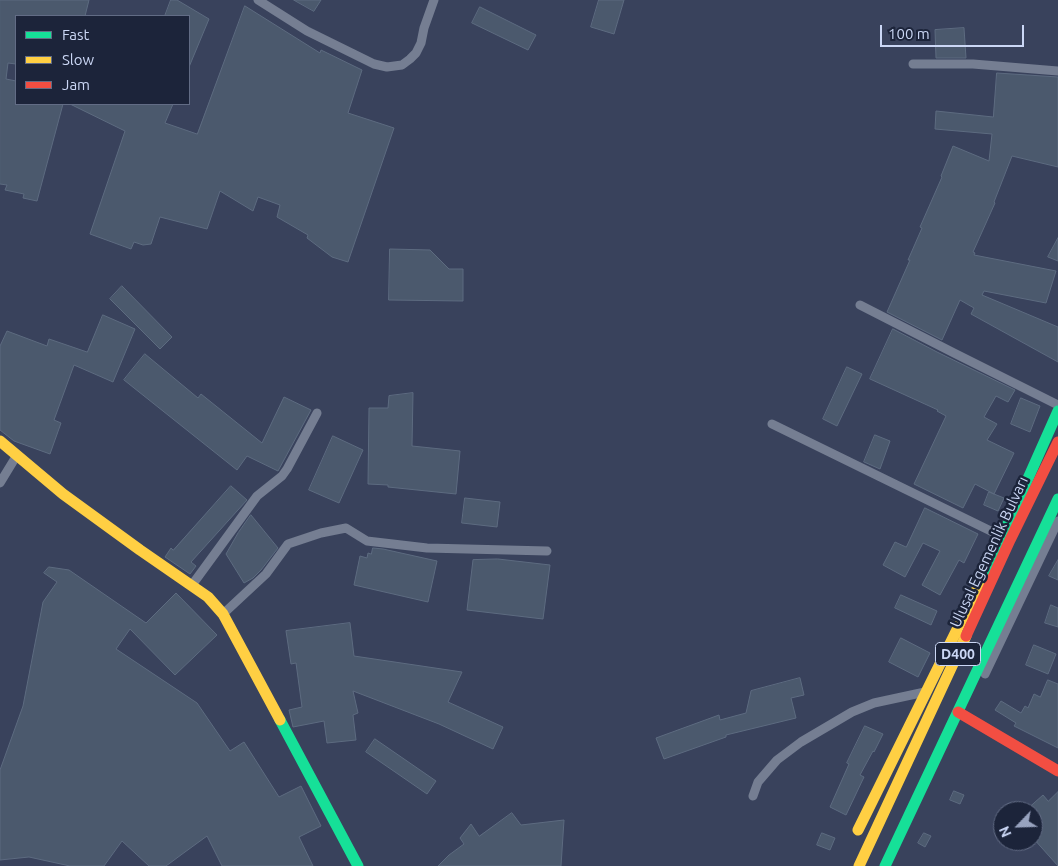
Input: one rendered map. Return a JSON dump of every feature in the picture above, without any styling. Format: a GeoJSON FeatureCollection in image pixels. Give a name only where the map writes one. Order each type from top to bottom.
{"type":"FeatureCollection","features":[{"type":"Feature","properties":{"kind":"main road"},"geometry":{"type":"LineString","coordinates":[[858,830],[925,692],[1006,538],[1058,410]]}},
{"type":"Feature","properties":{"kind":"main road"},"geometry":{"type":"LineString","coordinates":[[0,441],[62,494],[208,597],[223,614],[358,866]]}},
{"type":"Feature","properties":{"kind":"main road","name":"Ulusal Egemenlik Bulvarı"},"geometry":{"type":"LineString","coordinates":[[859,866],[1006,538],[1058,442]]}},
{"type":"Feature","properties":{"kind":"main road","name":"D400"},"geometry":{"type":"LineString","coordinates":[[885,866],[962,714],[1058,499]]}},
{"type":"Feature","properties":{"kind":"main road"},"geometry":{"type":"LineString","coordinates":[[962,714],[1058,771]]}},
{"type":"Feature","properties":{"kind":"street"},"geometry":{"type":"LineString","coordinates":[[258,0],[307,31],[374,64],[387,67],[402,65],[416,53],[421,43],[434,0]]}},
{"type":"Feature","properties":{"kind":"street"},"geometry":{"type":"LineString","coordinates":[[913,64],[973,64],[1058,71]]}},
{"type":"Feature","properties":{"kind":"street"},"geometry":{"type":"LineString","coordinates":[[860,305],[1058,405]]}},
{"type":"Feature","properties":{"kind":"street"},"geometry":{"type":"LineString","coordinates":[[192,586],[257,496],[282,476],[317,413]]}},
{"type":"Feature","properties":{"kind":"street"},"geometry":{"type":"LineString","coordinates":[[772,424],[1006,538]]}},
{"type":"Feature","properties":{"kind":"street"},"geometry":{"type":"LineString","coordinates":[[0,483],[17,455]]}},
{"type":"Feature","properties":{"kind":"street"},"geometry":{"type":"LineString","coordinates":[[894,866],[962,714],[1058,521]]}},
{"type":"Feature","properties":{"kind":"street"},"geometry":{"type":"LineString","coordinates":[[223,614],[266,574],[288,544],[322,533],[346,528],[367,540],[427,548],[547,550]]}},
{"type":"Feature","properties":{"kind":"street"},"geometry":{"type":"LineString","coordinates":[[752,796],[758,782],[777,760],[801,742],[852,712],[874,703],[925,692]]}},
{"type":"Feature","properties":{"kind":"building"},"geometry":{"type":"Polygon","coordinates":[[[0,0],[89,0],[85,15],[15,15],[15,64],[8,63],[6,79],[15,81],[15,105],[63,105],[37,201],[23,198],[24,194],[5,190],[7,185],[0,184],[0,0]]]}},
{"type":"Feature","properties":{"kind":"building"},"geometry":{"type":"Polygon","coordinates":[[[171,0],[177,0],[209,19],[190,65],[190,15],[165,15],[171,0]]]}},
{"type":"Feature","properties":{"kind":"building"},"geometry":{"type":"Polygon","coordinates":[[[294,0],[321,0],[314,11],[294,0]]]}},
{"type":"Feature","properties":{"kind":"building"},"geometry":{"type":"Polygon","coordinates":[[[599,0],[624,0],[614,34],[591,27],[599,0]]]}},
{"type":"Feature","properties":{"kind":"building"},"geometry":{"type":"Polygon","coordinates":[[[245,6],[320,53],[321,50],[362,70],[348,113],[394,128],[348,262],[332,257],[307,238],[308,235],[277,217],[280,205],[258,197],[253,211],[220,191],[207,229],[160,217],[151,244],[143,245],[134,242],[131,249],[90,234],[125,131],[72,105],[173,105],[165,123],[197,134],[245,6]]]}},
{"type":"Feature","properties":{"kind":"building"},"geometry":{"type":"Polygon","coordinates":[[[480,7],[536,35],[528,50],[472,23],[480,7]]]}},
{"type":"Feature","properties":{"kind":"building"},"geometry":{"type":"Polygon","coordinates":[[[964,28],[966,58],[936,58],[935,30],[964,28]]]}},
{"type":"Feature","properties":{"kind":"building"},"geometry":{"type":"Polygon","coordinates":[[[997,73],[1058,77],[1058,167],[1012,156],[995,203],[973,252],[975,253],[974,255],[1056,271],[1046,303],[984,291],[982,295],[1058,327],[1058,362],[971,314],[974,308],[960,300],[942,340],[887,312],[910,260],[908,260],[922,228],[920,227],[942,177],[953,146],[989,161],[992,134],[935,129],[936,111],[993,117],[997,73]]]}},
{"type":"Feature","properties":{"kind":"building"},"geometry":{"type":"Polygon","coordinates":[[[1058,238],[1058,261],[1048,257],[1058,238]]]}},
{"type":"Feature","properties":{"kind":"building"},"geometry":{"type":"Polygon","coordinates":[[[390,249],[430,250],[449,269],[463,269],[463,301],[389,300],[390,249]]]}},
{"type":"Feature","properties":{"kind":"building"},"geometry":{"type":"Polygon","coordinates":[[[122,286],[172,337],[160,349],[110,299],[122,286]]]}},
{"type":"Feature","properties":{"kind":"building"},"geometry":{"type":"Polygon","coordinates":[[[103,315],[135,329],[113,382],[74,365],[54,420],[61,423],[50,454],[14,441],[0,430],[0,346],[7,331],[47,346],[49,339],[87,352],[103,315]]]}},
{"type":"Feature","properties":{"kind":"building"},"geometry":{"type":"Polygon","coordinates":[[[893,329],[1015,390],[1008,402],[996,396],[984,417],[997,424],[987,440],[1014,453],[994,494],[975,484],[963,508],[914,484],[946,416],[938,410],[870,379],[893,329]]]}},
{"type":"Feature","properties":{"kind":"building"},"geometry":{"type":"Polygon","coordinates":[[[145,354],[198,398],[201,394],[262,443],[284,397],[311,410],[278,471],[247,456],[237,470],[124,380],[145,354]]]}},
{"type":"Feature","properties":{"kind":"building"},"geometry":{"type":"Polygon","coordinates":[[[847,367],[862,374],[837,426],[823,419],[847,367]]]}},
{"type":"Feature","properties":{"kind":"building"},"geometry":{"type":"Polygon","coordinates":[[[413,393],[412,446],[460,451],[456,494],[368,484],[369,408],[388,408],[389,396],[413,393]]]}},
{"type":"Feature","properties":{"kind":"building"},"geometry":{"type":"Polygon","coordinates":[[[1021,398],[1040,406],[1030,432],[1011,424],[1021,398]]]}},
{"type":"Feature","properties":{"kind":"building"},"geometry":{"type":"Polygon","coordinates":[[[875,435],[890,441],[880,469],[864,462],[875,435]]]}},
{"type":"Feature","properties":{"kind":"building"},"geometry":{"type":"Polygon","coordinates":[[[333,436],[363,450],[339,503],[309,490],[333,436]]]}},
{"type":"Feature","properties":{"kind":"building"},"geometry":{"type":"Polygon","coordinates":[[[231,486],[247,500],[191,562],[196,566],[190,574],[165,557],[171,548],[173,550],[231,486]]]}},
{"type":"Feature","properties":{"kind":"building"},"geometry":{"type":"Polygon","coordinates":[[[989,492],[1004,498],[998,511],[984,505],[989,492]]]}},
{"type":"Feature","properties":{"kind":"building"},"geometry":{"type":"Polygon","coordinates":[[[465,498],[500,502],[497,527],[462,523],[465,498]]]}},
{"type":"Feature","properties":{"kind":"building"},"geometry":{"type":"Polygon","coordinates":[[[925,508],[978,534],[964,563],[959,560],[940,595],[922,585],[940,551],[923,543],[905,577],[883,565],[895,542],[906,547],[925,508]]]}},
{"type":"Feature","properties":{"kind":"building"},"geometry":{"type":"Polygon","coordinates":[[[251,515],[278,548],[261,570],[244,583],[226,554],[251,515]]]}},
{"type":"Feature","properties":{"kind":"building"},"geometry":{"type":"Polygon","coordinates":[[[373,548],[437,561],[428,602],[354,585],[360,556],[367,558],[368,553],[371,554],[373,548]]]}},
{"type":"Feature","properties":{"kind":"building"},"geometry":{"type":"Polygon","coordinates":[[[498,559],[550,565],[543,619],[467,610],[473,560],[498,559]]]}},
{"type":"Feature","properties":{"kind":"building"},"geometry":{"type":"Polygon","coordinates":[[[1058,560],[1058,580],[1049,576],[1058,560]]]}},
{"type":"Feature","properties":{"kind":"building"},"geometry":{"type":"Polygon","coordinates":[[[49,567],[69,570],[146,623],[176,593],[217,635],[175,675],[130,629],[116,649],[197,703],[230,751],[244,742],[279,797],[301,786],[321,826],[299,837],[313,866],[222,866],[207,836],[166,866],[149,866],[122,841],[104,866],[70,866],[29,857],[0,860],[0,770],[23,706],[43,602],[57,582],[44,573],[49,567]]]}},
{"type":"Feature","properties":{"kind":"building"},"geometry":{"type":"Polygon","coordinates":[[[901,595],[937,611],[931,625],[895,608],[901,595]]]}},
{"type":"Feature","properties":{"kind":"building"},"geometry":{"type":"Polygon","coordinates":[[[1051,605],[1058,608],[1058,627],[1045,623],[1051,605]]]}},
{"type":"Feature","properties":{"kind":"building"},"geometry":{"type":"Polygon","coordinates":[[[350,623],[354,656],[462,672],[448,702],[503,727],[493,749],[439,724],[353,691],[358,713],[353,715],[356,740],[327,743],[324,721],[293,727],[289,710],[302,707],[296,663],[291,664],[286,631],[350,623]]]}},
{"type":"Feature","properties":{"kind":"building"},"geometry":{"type":"Polygon","coordinates":[[[901,638],[930,653],[918,677],[889,662],[901,638]]]}},
{"type":"Feature","properties":{"kind":"building"},"geometry":{"type":"Polygon","coordinates":[[[1034,645],[1056,654],[1048,674],[1026,665],[1034,645]]]}},
{"type":"Feature","properties":{"kind":"building"},"geometry":{"type":"Polygon","coordinates":[[[800,678],[804,695],[791,698],[796,718],[726,735],[726,737],[664,759],[656,738],[719,715],[720,720],[746,713],[751,691],[800,678]]]}},
{"type":"Feature","properties":{"kind":"building"},"geometry":{"type":"Polygon","coordinates":[[[1048,680],[1058,684],[1058,748],[1014,726],[1016,723],[995,710],[1001,701],[1021,713],[1025,706],[1028,708],[1034,694],[1040,697],[1048,680]]]}},
{"type":"Feature","properties":{"kind":"building"},"geometry":{"type":"Polygon","coordinates":[[[865,726],[883,734],[860,775],[864,777],[846,815],[830,807],[849,764],[847,763],[865,726]]]}},
{"type":"Feature","properties":{"kind":"building"},"geometry":{"type":"Polygon","coordinates":[[[375,739],[436,781],[427,794],[366,752],[375,739]]]}},
{"type":"Feature","properties":{"kind":"building"},"geometry":{"type":"Polygon","coordinates":[[[954,791],[964,795],[960,804],[950,800],[954,791]]]}},
{"type":"Feature","properties":{"kind":"building"},"geometry":{"type":"Polygon","coordinates":[[[1058,792],[1058,866],[1043,849],[1043,801],[1036,801],[1043,795],[1048,801],[1058,792]]]}},
{"type":"Feature","properties":{"kind":"building"},"geometry":{"type":"Polygon","coordinates":[[[512,813],[521,825],[564,820],[561,866],[438,866],[464,844],[460,838],[471,824],[479,836],[512,813]]]}},
{"type":"Feature","properties":{"kind":"building"},"geometry":{"type":"Polygon","coordinates":[[[822,833],[835,838],[830,850],[817,845],[822,833]]]}},
{"type":"Feature","properties":{"kind":"building"},"geometry":{"type":"Polygon","coordinates":[[[924,833],[931,836],[925,847],[918,843],[924,833]]]}},
{"type":"Feature","properties":{"kind":"traffic: fast"},"geometry":{"type":"LineString","coordinates":[[979,585],[1058,411]]}},
{"type":"Feature","properties":{"kind":"traffic: fast"},"geometry":{"type":"LineString","coordinates":[[885,866],[1058,499]]}},
{"type":"Feature","properties":{"kind":"traffic: fast"},"geometry":{"type":"LineString","coordinates":[[280,720],[358,866]]}},
{"type":"Feature","properties":{"kind":"traffic: slow"},"geometry":{"type":"LineString","coordinates":[[0,441],[63,494],[208,597],[223,614],[280,720]]}},
{"type":"Feature","properties":{"kind":"traffic: slow"},"geometry":{"type":"LineString","coordinates":[[858,830],[979,585]]}},
{"type":"Feature","properties":{"kind":"traffic: slow"},"geometry":{"type":"LineString","coordinates":[[859,866],[966,636]]}},
{"type":"Feature","properties":{"kind":"traffic: jam"},"geometry":{"type":"LineString","coordinates":[[966,636],[1058,442]]}},
{"type":"Feature","properties":{"kind":"traffic: jam"},"geometry":{"type":"LineString","coordinates":[[958,712],[1058,771]]}}]}
